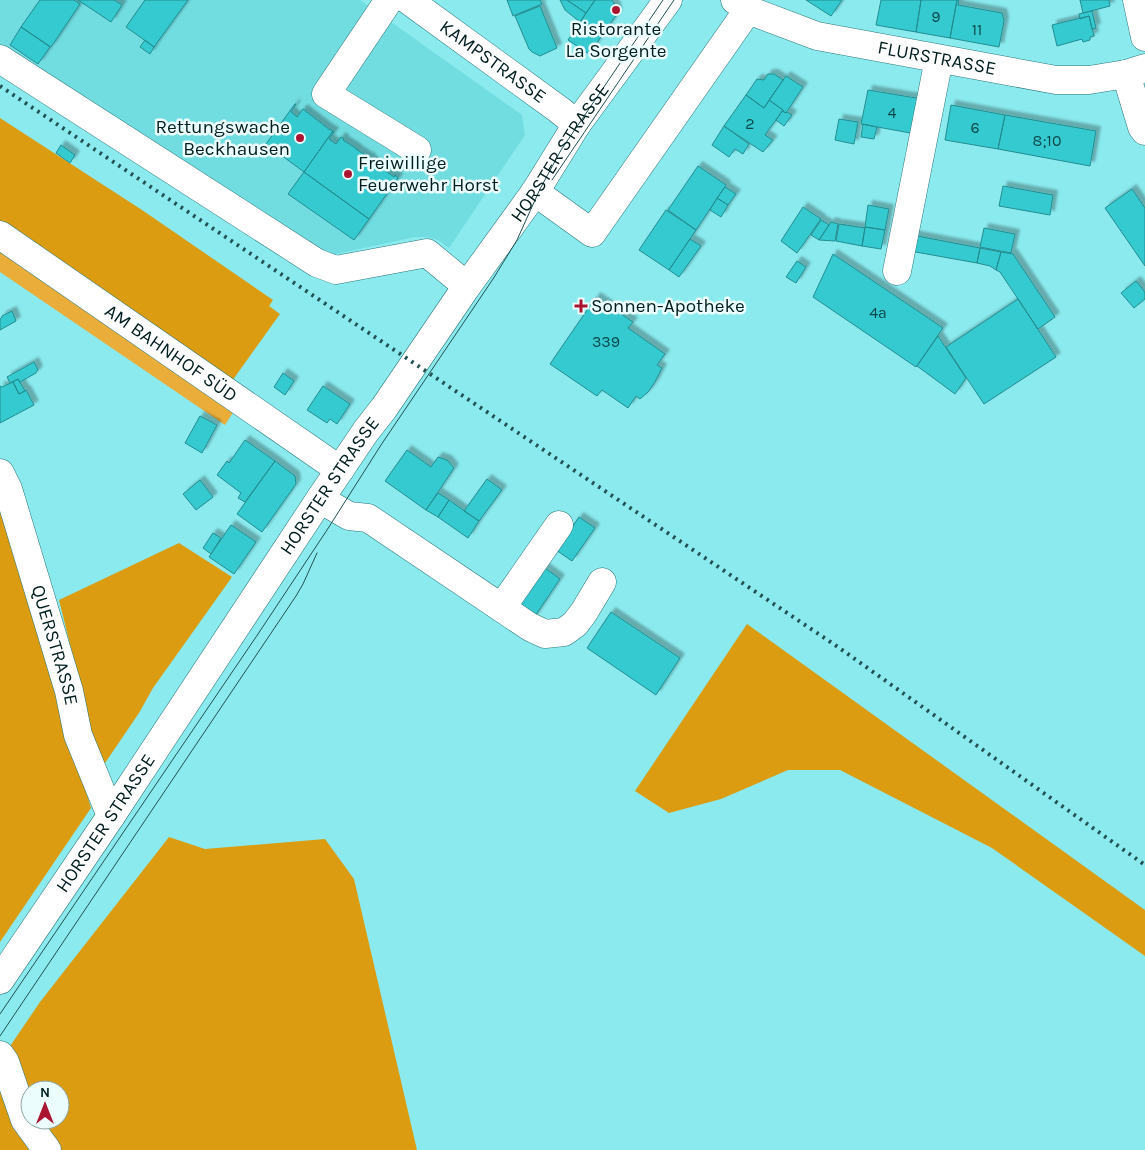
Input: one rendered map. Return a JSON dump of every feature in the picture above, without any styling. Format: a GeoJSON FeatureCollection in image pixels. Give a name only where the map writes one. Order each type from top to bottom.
{"type":"FeatureCollection","features":[{"type":"Feature","properties":{"kind":"street"},"geometry":{"type":"LineString","coordinates":[[389,0],[326,94],[417,150]]}},
{"type":"Feature","properties":{"kind":"street","name":"KAMPSTRASSE"},"geometry":{"type":"LineString","coordinates":[[408,0],[577,124]]}},
{"type":"Feature","properties":{"kind":"street","name":"HORSTER STRASSE"},"geometry":{"type":"LineString","coordinates":[[0,980],[111,816],[320,499],[416,363],[466,286],[535,192],[577,124],[668,0]]}},
{"type":"Feature","properties":{"kind":"street"},"geometry":{"type":"LineString","coordinates":[[1137,0],[1145,37]]}},
{"type":"Feature","properties":{"kind":"street"},"geometry":{"type":"LineString","coordinates":[[535,192],[592,233],[742,5]]}},
{"type":"Feature","properties":{"kind":"street","name":"FLURSTRASSE"},"geometry":{"type":"LineString","coordinates":[[742,5],[817,36],[1056,80],[1089,80],[1136,71]]}},
{"type":"Feature","properties":{"kind":"street"},"geometry":{"type":"LineString","coordinates":[[0,59],[317,263],[336,270],[428,253],[466,286]]}},
{"type":"Feature","properties":{"kind":"street"},"geometry":{"type":"LineString","coordinates":[[897,271],[939,59]]}},
{"type":"Feature","properties":{"kind":"street"},"geometry":{"type":"LineString","coordinates":[[1136,71],[1142,127],[1145,131]]}},
{"type":"Feature","properties":{"kind":"street","name":"AM BAHNHOF SÜD"},"geometry":{"type":"LineString","coordinates":[[0,235],[340,470]]}},
{"type":"Feature","properties":{"kind":"street","name":"QUERSTRASSE"},"geometry":{"type":"LineString","coordinates":[[0,473],[8,489],[69,691],[78,735],[111,816]]}},
{"type":"Feature","properties":{"kind":"street"},"geometry":{"type":"LineString","coordinates":[[320,499],[349,516],[368,518],[530,627],[545,634],[564,632],[575,624],[602,582]]}},
{"type":"Feature","properties":{"kind":"street"},"geometry":{"type":"LineString","coordinates":[[502,607],[558,524]]}},
{"type":"Feature","properties":{"kind":"street"},"geometry":{"type":"LineString","coordinates":[[0,1055],[5,1062],[25,1120],[47,1150]]}},
{"type":"Feature","properties":{"kind":"shaded area"},"geometry":{"type":"Polygon","coordinates":[[[0,0],[360,0],[522,115],[525,135],[449,248],[438,240],[427,237],[415,237],[331,255],[0,48],[0,0]]]}},
{"type":"Feature","properties":{"kind":"shaded area"},"geometry":{"type":"Polygon","coordinates":[[[0,118],[142,210],[273,300],[269,306],[280,314],[232,381],[0,227],[0,118]]]}},
{"type":"Feature","properties":{"kind":"shaded area"},"geometry":{"type":"Polygon","coordinates":[[[0,246],[236,408],[225,425],[0,272],[0,246]]]}},
{"type":"Feature","properties":{"kind":"shaded area"},"geometry":{"type":"Polygon","coordinates":[[[0,511],[91,808],[0,942],[0,511]]]}},
{"type":"Feature","properties":{"kind":"shaded area"},"geometry":{"type":"Polygon","coordinates":[[[179,543],[232,577],[153,688],[139,713],[101,769],[59,600],[179,543]]]}},
{"type":"Feature","properties":{"kind":"shaded area"},"geometry":{"type":"Polygon","coordinates":[[[747,624],[1145,910],[1145,956],[992,848],[840,770],[788,770],[721,799],[669,813],[635,791],[747,624]]]}},
{"type":"Feature","properties":{"kind":"shaded area"},"geometry":{"type":"Polygon","coordinates":[[[169,837],[205,849],[325,839],[354,879],[417,1150],[0,1150],[0,1061],[40,1002],[169,837]]]}},
{"type":"Feature","properties":{"kind":"building"},"geometry":{"type":"Polygon","coordinates":[[[40,0],[74,0],[80,4],[51,47],[21,27],[40,0]]]}},
{"type":"Feature","properties":{"kind":"building"},"geometry":{"type":"Polygon","coordinates":[[[78,0],[114,0],[122,5],[111,22],[78,0]]]}},
{"type":"Feature","properties":{"kind":"building"},"geometry":{"type":"Polygon","coordinates":[[[145,0],[188,0],[154,47],[126,27],[145,0]]]}},
{"type":"Feature","properties":{"kind":"building"},"geometry":{"type":"Polygon","coordinates":[[[507,0],[540,0],[542,4],[513,16],[507,0]]]}},
{"type":"Feature","properties":{"kind":"building"},"geometry":{"type":"Polygon","coordinates":[[[560,0],[567,0],[586,13],[580,22],[565,10],[560,0]]]}},
{"type":"Feature","properties":{"kind":"building"},"geometry":{"type":"Polygon","coordinates":[[[567,0],[595,0],[586,13],[567,0]]]}},
{"type":"Feature","properties":{"kind":"building"},"geometry":{"type":"Polygon","coordinates":[[[595,0],[612,0],[617,14],[589,54],[568,40],[595,0]]]}},
{"type":"Feature","properties":{"kind":"building"},"geometry":{"type":"Polygon","coordinates":[[[806,0],[842,0],[831,16],[806,0]]]}},
{"type":"Feature","properties":{"kind":"building"},"geometry":{"type":"Polygon","coordinates":[[[881,0],[921,0],[916,32],[876,25],[881,0]]]}},
{"type":"Feature","properties":{"kind":"building"},"geometry":{"type":"Polygon","coordinates":[[[921,0],[957,0],[950,38],[916,32],[921,0]]]}},
{"type":"Feature","properties":{"kind":"building"},"geometry":{"type":"Polygon","coordinates":[[[957,0],[959,0],[958,5],[1002,13],[1004,21],[999,47],[950,38],[957,0]]]}},
{"type":"Feature","properties":{"kind":"building"},"geometry":{"type":"Polygon","coordinates":[[[1080,0],[1109,0],[1110,6],[1083,13],[1080,0]]]}},
{"type":"Feature","properties":{"kind":"building"},"geometry":{"type":"Polygon","coordinates":[[[540,6],[557,48],[540,56],[529,49],[515,16],[540,6]]]}},
{"type":"Feature","properties":{"kind":"building"},"geometry":{"type":"Polygon","coordinates":[[[1092,11],[1096,28],[1092,29],[1089,16],[1080,19],[1079,14],[1092,11]]]}},
{"type":"Feature","properties":{"kind":"building"},"geometry":{"type":"Polygon","coordinates":[[[1089,16],[1094,36],[1090,37],[1090,40],[1083,42],[1082,39],[1057,46],[1052,25],[1089,16]]]}},
{"type":"Feature","properties":{"kind":"building"},"geometry":{"type":"Polygon","coordinates":[[[21,27],[50,47],[38,64],[10,45],[21,27]]]}},
{"type":"Feature","properties":{"kind":"building"},"geometry":{"type":"Polygon","coordinates":[[[145,40],[154,47],[150,54],[140,47],[145,40]]]}},
{"type":"Feature","properties":{"kind":"building"},"geometry":{"type":"Polygon","coordinates":[[[768,74],[774,74],[783,80],[764,108],[746,95],[757,79],[764,80],[768,74]]]}},
{"type":"Feature","properties":{"kind":"building"},"geometry":{"type":"Polygon","coordinates":[[[786,76],[803,87],[786,113],[769,100],[786,76]]]}},
{"type":"Feature","properties":{"kind":"building"},"geometry":{"type":"Polygon","coordinates":[[[868,90],[922,99],[916,134],[861,124],[868,90]]]}},
{"type":"Feature","properties":{"kind":"building"},"geometry":{"type":"Polygon","coordinates":[[[746,95],[764,108],[769,100],[783,110],[765,135],[773,140],[763,152],[724,126],[746,95]]]}},
{"type":"Feature","properties":{"kind":"building","name":"Rettungswache Beckhausen"},"geometry":{"type":"Polygon","coordinates":[[[295,104],[291,112],[297,117],[303,109],[333,131],[304,172],[266,144],[295,104]]]}},
{"type":"Feature","properties":{"kind":"building"},"geometry":{"type":"Polygon","coordinates":[[[951,105],[1005,115],[998,149],[945,140],[951,105]]]}},
{"type":"Feature","properties":{"kind":"building"},"geometry":{"type":"Polygon","coordinates":[[[782,111],[792,115],[784,126],[776,120],[782,111]]]}},
{"type":"Feature","properties":{"kind":"building"},"geometry":{"type":"Polygon","coordinates":[[[1005,115],[1096,131],[1090,166],[998,149],[1005,115]]]}},
{"type":"Feature","properties":{"kind":"building"},"geometry":{"type":"Polygon","coordinates":[[[839,119],[858,122],[854,144],[835,140],[839,119]]]}},
{"type":"Feature","properties":{"kind":"building"},"geometry":{"type":"Polygon","coordinates":[[[863,124],[877,127],[874,139],[861,137],[863,124]]]}},
{"type":"Feature","properties":{"kind":"building"},"geometry":{"type":"Polygon","coordinates":[[[724,126],[749,144],[743,154],[735,149],[729,157],[712,145],[724,126]]]}},
{"type":"Feature","properties":{"kind":"building","name":"Freiwillige Feuerwehr Horst"},"geometry":{"type":"Polygon","coordinates":[[[333,131],[329,139],[336,144],[341,137],[381,167],[384,167],[383,169],[394,177],[395,175],[398,178],[369,219],[304,172],[333,131]]]}},
{"type":"Feature","properties":{"kind":"building"},"geometry":{"type":"Polygon","coordinates":[[[61,145],[75,155],[70,163],[56,153],[61,145]]]}},
{"type":"Feature","properties":{"kind":"building"},"geometry":{"type":"Polygon","coordinates":[[[698,166],[726,185],[696,230],[668,210],[698,166]]]}},
{"type":"Feature","properties":{"kind":"building"},"geometry":{"type":"Polygon","coordinates":[[[304,172],[369,219],[354,240],[288,194],[304,172]]]}},
{"type":"Feature","properties":{"kind":"building"},"geometry":{"type":"Polygon","coordinates":[[[1003,186],[1053,195],[1050,215],[999,206],[1003,186]]]}},
{"type":"Feature","properties":{"kind":"building"},"geometry":{"type":"Polygon","coordinates":[[[725,187],[736,194],[728,205],[717,198],[725,187]]]}},
{"type":"Feature","properties":{"kind":"building"},"geometry":{"type":"Polygon","coordinates":[[[1132,189],[1145,208],[1145,266],[1105,208],[1132,189]]]}},
{"type":"Feature","properties":{"kind":"building"},"geometry":{"type":"Polygon","coordinates":[[[717,198],[728,205],[721,217],[710,210],[717,198]]]}},
{"type":"Feature","properties":{"kind":"building"},"geometry":{"type":"Polygon","coordinates":[[[868,205],[889,209],[885,230],[865,227],[868,205]]]}},
{"type":"Feature","properties":{"kind":"building"},"geometry":{"type":"Polygon","coordinates":[[[803,207],[821,219],[797,253],[781,241],[803,207]]]}},
{"type":"Feature","properties":{"kind":"building"},"geometry":{"type":"Polygon","coordinates":[[[666,210],[696,230],[669,270],[639,250],[666,210]]]}},
{"type":"Feature","properties":{"kind":"building"},"geometry":{"type":"Polygon","coordinates":[[[821,220],[829,225],[819,240],[811,235],[821,220]]]}},
{"type":"Feature","properties":{"kind":"building"},"geometry":{"type":"Polygon","coordinates":[[[831,222],[838,224],[835,241],[819,240],[831,222]]]}},
{"type":"Feature","properties":{"kind":"building"},"geometry":{"type":"Polygon","coordinates":[[[839,224],[865,228],[862,246],[836,241],[839,224]]]}},
{"type":"Feature","properties":{"kind":"building"},"geometry":{"type":"Polygon","coordinates":[[[865,227],[885,230],[881,249],[862,246],[865,227]]]}},
{"type":"Feature","properties":{"kind":"building"},"geometry":{"type":"Polygon","coordinates":[[[984,228],[1015,234],[1011,253],[980,247],[984,228]]]}},
{"type":"Feature","properties":{"kind":"building"},"geometry":{"type":"Polygon","coordinates":[[[912,235],[980,248],[977,263],[910,251],[912,235]]]}},
{"type":"Feature","properties":{"kind":"building"},"geometry":{"type":"Polygon","coordinates":[[[690,239],[701,246],[679,277],[669,270],[690,239]]]}},
{"type":"Feature","properties":{"kind":"building"},"geometry":{"type":"Polygon","coordinates":[[[980,248],[1001,252],[996,270],[990,266],[977,263],[980,248]]]}},
{"type":"Feature","properties":{"kind":"building"},"geometry":{"type":"Polygon","coordinates":[[[1001,252],[1013,254],[1055,317],[1038,329],[1000,272],[996,270],[1001,252]]]}},
{"type":"Feature","properties":{"kind":"building"},"geometry":{"type":"Polygon","coordinates":[[[833,254],[943,328],[916,367],[813,297],[833,254]]]}},
{"type":"Feature","properties":{"kind":"building"},"geometry":{"type":"Polygon","coordinates":[[[797,261],[806,267],[796,283],[786,277],[797,261]]]}},
{"type":"Feature","properties":{"kind":"building"},"geometry":{"type":"Polygon","coordinates":[[[1136,281],[1145,292],[1145,299],[1134,308],[1121,293],[1136,281]]]}},
{"type":"Feature","properties":{"kind":"building"},"geometry":{"type":"Polygon","coordinates":[[[596,297],[633,322],[628,328],[665,354],[657,365],[662,368],[655,382],[640,399],[636,396],[628,408],[602,390],[597,396],[550,364],[596,297]]]}},
{"type":"Feature","properties":{"kind":"building"},"geometry":{"type":"Polygon","coordinates":[[[1018,299],[1056,357],[984,404],[946,347],[1018,299]]]}},
{"type":"Feature","properties":{"kind":"building"},"geometry":{"type":"Polygon","coordinates":[[[12,311],[16,321],[0,330],[0,319],[12,311]]]}},
{"type":"Feature","properties":{"kind":"building"},"geometry":{"type":"Polygon","coordinates":[[[938,336],[966,378],[955,394],[917,366],[938,336]]]}},
{"type":"Feature","properties":{"kind":"building"},"geometry":{"type":"Polygon","coordinates":[[[34,362],[38,370],[36,373],[20,382],[18,379],[10,383],[7,377],[34,362]]]}},
{"type":"Feature","properties":{"kind":"building"},"geometry":{"type":"Polygon","coordinates":[[[283,373],[294,381],[285,395],[274,387],[283,373]]]}},
{"type":"Feature","properties":{"kind":"building"},"geometry":{"type":"Polygon","coordinates":[[[18,379],[25,391],[19,394],[13,382],[18,379]]]}},
{"type":"Feature","properties":{"kind":"building"},"geometry":{"type":"Polygon","coordinates":[[[13,382],[19,394],[26,390],[34,405],[0,423],[0,386],[2,387],[13,382]]]}},
{"type":"Feature","properties":{"kind":"building"},"geometry":{"type":"Polygon","coordinates":[[[323,386],[350,404],[337,424],[330,419],[327,423],[307,410],[323,386]]]}},
{"type":"Feature","properties":{"kind":"building"},"geometry":{"type":"Polygon","coordinates":[[[200,416],[217,425],[202,453],[185,443],[200,416]]]}},
{"type":"Feature","properties":{"kind":"building"},"geometry":{"type":"Polygon","coordinates":[[[245,440],[275,461],[245,502],[238,498],[241,493],[217,475],[227,461],[229,463],[245,440]]]}},
{"type":"Feature","properties":{"kind":"building"},"geometry":{"type":"Polygon","coordinates":[[[407,450],[431,467],[438,457],[447,460],[454,468],[426,510],[385,481],[407,450]]]}},
{"type":"Feature","properties":{"kind":"building"},"geometry":{"type":"Polygon","coordinates":[[[275,461],[295,476],[296,484],[262,532],[237,514],[275,461]]]}},
{"type":"Feature","properties":{"kind":"building"},"geometry":{"type":"Polygon","coordinates":[[[487,479],[502,490],[479,521],[464,511],[487,479]]]}},
{"type":"Feature","properties":{"kind":"building"},"geometry":{"type":"Polygon","coordinates":[[[200,480],[213,497],[196,510],[183,494],[200,480]]]}},
{"type":"Feature","properties":{"kind":"building"},"geometry":{"type":"Polygon","coordinates":[[[438,493],[449,500],[438,517],[426,510],[438,493]]]}},
{"type":"Feature","properties":{"kind":"building"},"geometry":{"type":"Polygon","coordinates":[[[449,500],[479,521],[468,538],[438,517],[449,500]]]}},
{"type":"Feature","properties":{"kind":"building"},"geometry":{"type":"Polygon","coordinates":[[[579,517],[595,528],[572,561],[556,550],[579,517]]]}},
{"type":"Feature","properties":{"kind":"building"},"geometry":{"type":"Polygon","coordinates":[[[231,525],[256,542],[234,574],[209,557],[231,525]]]}},
{"type":"Feature","properties":{"kind":"building"},"geometry":{"type":"Polygon","coordinates":[[[213,533],[221,538],[211,554],[203,548],[213,533]]]}},
{"type":"Feature","properties":{"kind":"building"},"geometry":{"type":"Polygon","coordinates":[[[545,568],[560,579],[531,622],[514,610],[545,568]]]}},
{"type":"Feature","properties":{"kind":"building"},"geometry":{"type":"Polygon","coordinates":[[[611,612],[680,658],[656,695],[587,648],[611,612]]]}},
{"type":"Feature","properties":{"kind":"tram line"},"geometry":{"type":"LineString","coordinates":[[0,1014],[258,634],[381,445],[493,279],[517,240],[540,189],[561,150],[663,0]]}},
{"type":"Feature","properties":{"kind":"tram line"},"geometry":{"type":"LineString","coordinates":[[552,180],[674,0]]}},
{"type":"Feature","properties":{"kind":"tram line"},"geometry":{"type":"LineString","coordinates":[[0,1036],[296,596],[317,553]]}},
{"type":"Feature","properties":{"kind":"railway"},"geometry":{"type":"LineString","coordinates":[[0,86],[838,647],[1145,865]]}},
{"type":"Feature","properties":{"kind":"place","name":"Ristorante La Sorgente"},"geometry":{"type":"Point","coordinates":[616,10]}},
{"type":"Feature","properties":{"kind":"place","name":"Rettungswache Beckhausen"},"geometry":{"type":"Point","coordinates":[300,138]}},
{"type":"Feature","properties":{"kind":"place","name":"Freiwillige Feuerwehr Horst"},"geometry":{"type":"Point","coordinates":[348,174]}},
{"type":"Feature","properties":{"kind":"place","name":"Sonnen-Apotheke"},"geometry":{"type":"Point","coordinates":[581,306]}}]}
